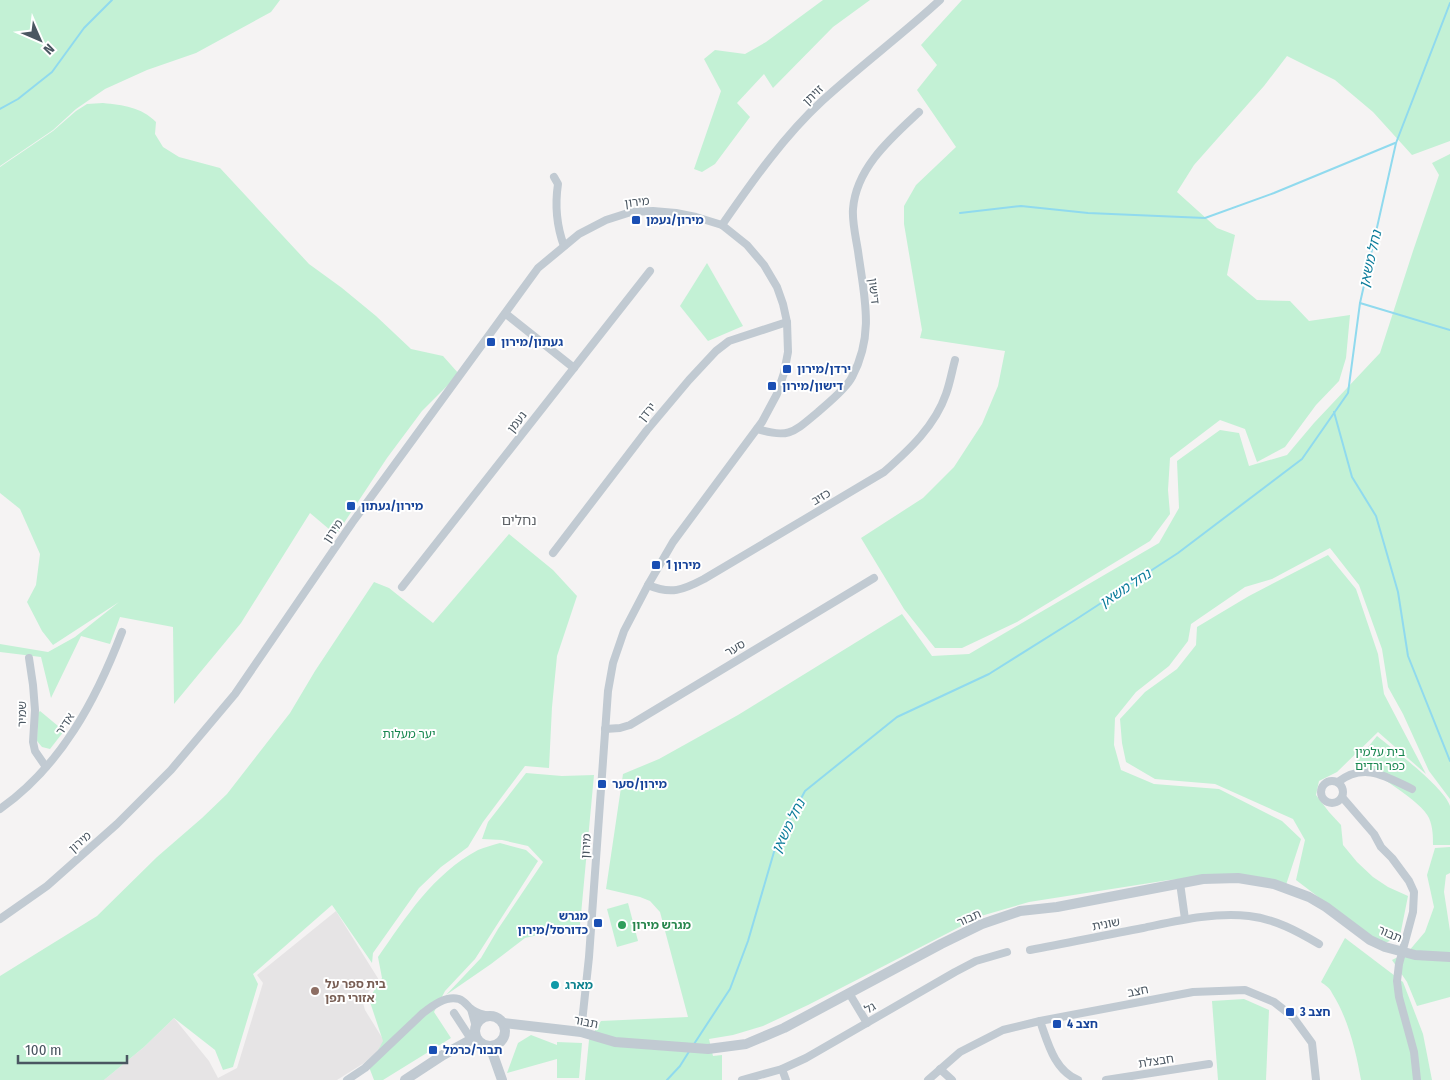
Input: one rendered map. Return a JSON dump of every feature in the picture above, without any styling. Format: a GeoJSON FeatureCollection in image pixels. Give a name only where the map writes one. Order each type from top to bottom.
{"type":"FeatureCollection","features":[{"type":"Feature","properties":{"kind":"street","name":"זויתן"},"geometry":{"type":"LineString","coordinates":[[722,225],[770,160],[822,101],[940,0]]}},
{"type":"Feature","properties":{"kind":"street","name":"דישון"},"geometry":{"type":"LineString","coordinates":[[757,429],[772,434],[783,434],[796,430],[828,403],[852,378],[862,353],[867,328],[852,210],[860,178],[886,143],[919,112]]}},
{"type":"Feature","properties":{"kind":"street"},"geometry":{"type":"LineString","coordinates":[[554,177],[558,184],[558,230],[564,246]]}},
{"type":"Feature","properties":{"kind":"street","name":"מירון"},"geometry":{"type":"LineString","coordinates":[[0,919],[47,886],[117,824],[171,770],[236,694],[352,523],[538,268],[579,234],[606,220],[631,212],[676,213],[722,225],[747,245],[764,265],[777,287],[783,304],[787,322],[788,352],[777,394],[757,429],[673,542],[624,631],[613,663],[608,691],[582,1032]]}},
{"type":"Feature","properties":{"kind":"street","name":"נעמן"},"geometry":{"type":"LineString","coordinates":[[402,587],[650,271]]}},
{"type":"Feature","properties":{"kind":"street"},"geometry":{"type":"LineString","coordinates":[[506,314],[574,368]]}},
{"type":"Feature","properties":{"kind":"street","name":"ירדן"},"geometry":{"type":"LineString","coordinates":[[553,553],[647,430],[688,380],[716,351],[729,341],[787,322]]}},
{"type":"Feature","properties":{"kind":"street","name":"כזיב"},"geometry":{"type":"LineString","coordinates":[[648,585],[660,590],[670,591],[685,589],[698,583],[884,472],[910,449],[930,426],[945,396],[955,360]]}},
{"type":"Feature","properties":{"kind":"street","name":"סער"},"geometry":{"type":"LineString","coordinates":[[605,729],[620,728],[630,724],[874,578]]}},
{"type":"Feature","properties":{"kind":"street","name":"אדיר"},"geometry":{"type":"LineString","coordinates":[[0,809],[31,784],[57,755],[77,728],[109,665],[122,632]]}},
{"type":"Feature","properties":{"kind":"street","name":"שמיר"},"geometry":{"type":"LineString","coordinates":[[29,658],[34,710],[32,742],[34,751],[46,767]]}},
{"type":"Feature","properties":{"kind":"street"},"geometry":{"type":"LineString","coordinates":[[1338,782],[1343,789],[1342,797],[1333,804],[1325,802],[1321,795],[1321,788],[1324,784],[1330,781],[1338,782],[1356,772],[1384,776],[1412,789]]}},
{"type":"Feature","properties":{"kind":"street"},"geometry":{"type":"LineString","coordinates":[[1342,797],[1374,834],[1381,847],[1392,858],[1412,886],[1414,907],[1398,970],[1397,986],[1414,1052],[1417,1080]]}},
{"type":"Feature","properties":{"kind":"street","name":"תבור"},"geometry":{"type":"LineString","coordinates":[[502,1023],[582,1032],[614,1042],[708,1049],[746,1044],[784,1028],[982,924],[1020,911],[1057,907],[1203,879],[1238,878],[1281,886],[1309,897],[1326,907],[1374,942],[1403,953],[1430,957],[1450,956]]}},
{"type":"Feature","properties":{"kind":"street"},"geometry":{"type":"LineString","coordinates":[[1180,883],[1185,919]]}},
{"type":"Feature","properties":{"kind":"street","name":"שונית"},"geometry":{"type":"LineString","coordinates":[[1030,950],[1185,919],[1225,915],[1250,916],[1273,921],[1319,944]]}},
{"type":"Feature","properties":{"kind":"street","name":"גל"},"geometry":{"type":"LineString","coordinates":[[742,1080],[782,1069],[806,1058],[976,961],[1008,952]]}},
{"type":"Feature","properties":{"kind":"street","name":"חצב"},"geometry":{"type":"LineString","coordinates":[[928,1080],[960,1052],[1003,1030],[1040,1021],[1193,992],[1245,990],[1274,1002],[1294,1017],[1312,1043],[1316,1080]]}},
{"type":"Feature","properties":{"kind":"street"},"geometry":{"type":"LineString","coordinates":[[849,993],[867,1023]]}},
{"type":"Feature","properties":{"kind":"street"},"geometry":{"type":"LineString","coordinates":[[347,1080],[365,1068],[433,1006],[452,998],[460,999],[471,1009],[495,1017],[502,1023],[505,1031],[504,1036],[499,1043],[490,1046],[482,1043],[454,1013]]}},
{"type":"Feature","properties":{"kind":"street"},"geometry":{"type":"LineString","coordinates":[[471,1009],[474,1034]]}},
{"type":"Feature","properties":{"kind":"street"},"geometry":{"type":"LineString","coordinates":[[405,1080],[474,1034],[481,1019],[490,1016]]}},
{"type":"Feature","properties":{"kind":"street"},"geometry":{"type":"LineString","coordinates":[[1040,1021],[1052,1054],[1062,1070],[1078,1080]]}},
{"type":"Feature","properties":{"kind":"street"},"geometry":{"type":"LineString","coordinates":[[490,1046],[502,1080]]}},
{"type":"Feature","properties":{"kind":"street","name":"חבצלת"},"geometry":{"type":"LineString","coordinates":[[1106,1080],[1209,1064]]}},
{"type":"Feature","properties":{"kind":"street"},"geometry":{"type":"LineString","coordinates":[[782,1069],[786,1080]]}},
{"type":"Feature","properties":{"kind":"street"},"geometry":{"type":"LineString","coordinates":[[940,1069],[952,1080]]}},
{"type":"Feature","properties":{"kind":"shaded area","name":"בית ספר על אזורי תפן"},"geometry":{"type":"Polygon","coordinates":[[[336,911],[379,980],[362,999],[365,1010],[386,1044],[364,1063],[337,1080],[104,1080],[144,1047],[174,1018],[209,1061],[218,1078],[237,1068],[263,983],[257,975],[336,911]]]}},
{"type":"Feature","properties":{"kind":"green space"},"geometry":{"type":"Polygon","coordinates":[[[0,0],[280,0],[271,12],[196,53],[147,70],[105,89],[76,109],[53,130],[0,166],[0,0]]]}},
{"type":"Feature","properties":{"kind":"green space"},"geometry":{"type":"Polygon","coordinates":[[[823,0],[870,0],[833,27],[773,88],[764,74],[737,103],[750,117],[715,164],[702,172],[694,169],[721,91],[704,59],[715,50],[745,54],[766,42],[823,0]]]}},
{"type":"Feature","properties":{"kind":"green space"},"geometry":{"type":"Polygon","coordinates":[[[962,0],[1450,0],[1450,141],[1412,155],[1373,112],[1335,80],[1287,56],[1264,86],[1194,165],[1177,192],[1217,228],[1235,235],[1227,275],[1257,300],[1290,301],[1309,321],[1350,315],[1346,358],[1339,381],[1316,405],[1285,447],[1257,462],[1245,429],[1220,420],[1170,458],[1168,490],[1170,514],[1150,541],[1017,622],[962,648],[935,648],[904,609],[861,538],[923,498],[954,467],[982,424],[998,386],[1005,351],[920,338],[922,330],[904,224],[904,206],[916,185],[956,147],[917,90],[937,65],[921,45],[962,0]]]}},
{"type":"Feature","properties":{"kind":"green space"},"geometry":{"type":"Polygon","coordinates":[[[103,103],[125,106],[144,113],[156,122],[155,134],[163,147],[179,157],[220,168],[309,264],[376,316],[411,349],[443,356],[459,374],[422,411],[387,458],[336,535],[310,513],[241,623],[174,704],[173,627],[120,617],[110,644],[81,636],[51,698],[41,657],[0,652],[0,644],[48,652],[75,637],[119,602],[53,645],[42,631],[27,602],[36,585],[40,554],[20,509],[0,493],[0,167],[53,131],[87,104],[103,103]]]}},
{"type":"Feature","properties":{"kind":"green space"},"geometry":{"type":"Polygon","coordinates":[[[1450,154],[1450,799],[1429,771],[1403,714],[1388,687],[1382,649],[1359,585],[1330,548],[1272,579],[1245,587],[1191,624],[1188,641],[1169,666],[1136,692],[1115,718],[1114,745],[1121,770],[1154,784],[1219,789],[1282,821],[1301,839],[1285,888],[1215,877],[1169,880],[1029,902],[981,916],[808,1005],[763,1026],[733,1035],[709,1039],[713,1056],[722,1055],[722,1080],[585,1080],[589,1040],[601,1021],[688,1017],[660,912],[650,901],[606,889],[623,774],[659,759],[738,715],[902,614],[932,656],[969,654],[1159,543],[1179,508],[1177,461],[1220,430],[1239,433],[1249,466],[1287,455],[1314,423],[1380,353],[1439,175],[1432,163],[1450,154]]]}},
{"type":"Feature","properties":{"kind":"green space"},"geometry":{"type":"Polygon","coordinates":[[[707,263],[743,326],[708,341],[680,306],[707,263]]]}},
{"type":"Feature","properties":{"kind":"green space","name":"יער מעלות"},"geometry":{"type":"Polygon","coordinates":[[[509,534],[553,570],[577,596],[557,656],[549,768],[525,766],[483,822],[468,847],[441,867],[419,888],[373,953],[372,963],[332,905],[253,974],[258,984],[233,1067],[223,1070],[215,1050],[174,1018],[144,1047],[104,1080],[0,1080],[0,976],[97,916],[157,857],[227,794],[290,713],[315,671],[374,582],[389,588],[433,623],[509,534]]]}},
{"type":"Feature","properties":{"kind":"green space"},"geometry":{"type":"Polygon","coordinates":[[[1328,555],[1356,589],[1378,654],[1384,694],[1426,774],[1378,732],[1337,772],[1319,781],[1316,795],[1341,825],[1343,845],[1373,877],[1388,887],[1408,896],[1400,936],[1379,946],[1368,935],[1296,880],[1305,840],[1293,819],[1215,784],[1155,779],[1126,762],[1122,743],[1120,719],[1145,692],[1177,669],[1196,645],[1197,627],[1249,596],[1328,555]]]}},
{"type":"Feature","properties":{"kind":"green space"},"geometry":{"type":"Polygon","coordinates":[[[40,711],[64,731],[50,749],[42,747],[37,741],[38,713],[40,711]]]}},
{"type":"Feature","properties":{"kind":"green space","name":"בית עלמין כפר ורדים"},"geometry":{"type":"Polygon","coordinates":[[[1377,736],[1418,769],[1446,798],[1450,806],[1450,845],[1433,845],[1431,825],[1425,811],[1396,788],[1356,762],[1377,736]]]}},
{"type":"Feature","properties":{"kind":"green space"},"geometry":{"type":"Polygon","coordinates":[[[526,773],[562,776],[594,775],[580,925],[525,938],[446,995],[481,958],[543,862],[528,846],[502,840],[482,839],[488,822],[526,773]]]}},
{"type":"Feature","properties":{"kind":"green space"},"geometry":{"type":"Polygon","coordinates":[[[500,843],[526,850],[538,861],[475,959],[445,991],[434,1012],[451,1038],[383,1080],[374,1080],[369,1067],[383,1041],[369,999],[382,978],[378,957],[410,912],[447,871],[478,850],[500,843]]]}},
{"type":"Feature","properties":{"kind":"green space"},"geometry":{"type":"Polygon","coordinates":[[[1450,847],[1450,873],[1446,875],[1444,892],[1450,931],[1450,997],[1417,1006],[1407,982],[1392,960],[1408,952],[1425,932],[1434,907],[1427,875],[1435,848],[1450,847]]]}},
{"type":"Feature","properties":{"kind":"green space","name":"מגרש מירון"},"geometry":{"type":"Polygon","coordinates":[[[628,903],[638,941],[617,947],[607,909],[628,903]]]}},
{"type":"Feature","properties":{"kind":"green space"},"geometry":{"type":"Polygon","coordinates":[[[1345,938],[1403,982],[1423,1034],[1432,1080],[1361,1080],[1354,1046],[1343,1013],[1330,990],[1321,982],[1345,938]]]}},
{"type":"Feature","properties":{"kind":"green space"},"geometry":{"type":"Polygon","coordinates":[[[1244,999],[1269,1010],[1266,1080],[1218,1080],[1212,1001],[1244,999]]]}},
{"type":"Feature","properties":{"kind":"green space"},"geometry":{"type":"Polygon","coordinates":[[[531,1035],[557,1045],[557,1042],[582,1043],[579,1078],[557,1078],[557,1059],[507,1073],[518,1043],[531,1035]]]}},
{"type":"Feature","properties":{"kind":"waterway"},"geometry":{"type":"LineString","coordinates":[[0,109],[18,99],[52,72],[84,28],[112,0]]}},
{"type":"Feature","properties":{"kind":"waterway","name":"נחל משאן"},"geometry":{"type":"LineString","coordinates":[[694,1044],[730,989],[748,941],[776,845],[805,791],[897,717],[989,674],[1075,620],[1178,553],[1302,459],[1348,393],[1360,303],[1396,143],[1450,3]]}},
{"type":"Feature","properties":{"kind":"waterway"},"geometry":{"type":"LineString","coordinates":[[960,213],[1021,206],[1088,213],[1205,218],[1274,193],[1395,143]]}},
{"type":"Feature","properties":{"kind":"waterway"},"geometry":{"type":"LineString","coordinates":[[1360,303],[1450,330]]}},
{"type":"Feature","properties":{"kind":"waterway"},"geometry":{"type":"LineString","coordinates":[[1334,412],[1352,477],[1376,516],[1398,592],[1408,656],[1450,761]]}},
{"type":"Feature","properties":{"kind":"waterway","name":"נחל משאן"},"geometry":{"type":"LineString","coordinates":[[667,1080],[680,1066],[690,1050]]}},
{"type":"Feature","properties":{"kind":"place","name":"מירון/נעמן"},"geometry":{"type":"Point","coordinates":[636,220]}},
{"type":"Feature","properties":{"kind":"place","name":"געתון/מירון"},"geometry":{"type":"Point","coordinates":[491,342]}},
{"type":"Feature","properties":{"kind":"place","name":"ירדן/מירון"},"geometry":{"type":"Point","coordinates":[787,369]}},
{"type":"Feature","properties":{"kind":"place","name":"דישון/מירון"},"geometry":{"type":"Point","coordinates":[772,386]}},
{"type":"Feature","properties":{"kind":"place","name":"מירון/געתון"},"geometry":{"type":"Point","coordinates":[351,506]}},
{"type":"Feature","properties":{"kind":"place","name":"מירון 1"},"geometry":{"type":"Point","coordinates":[656,565]}},
{"type":"Feature","properties":{"kind":"place","name":"מירון/סער"},"geometry":{"type":"Point","coordinates":[602,784]}},
{"type":"Feature","properties":{"kind":"place","name":"מגרש כדורסל/מירון"},"geometry":{"type":"Point","coordinates":[598,923]}},
{"type":"Feature","properties":{"kind":"place","name":"מגרש מירון"},"geometry":{"type":"Point","coordinates":[622,925]}},
{"type":"Feature","properties":{"kind":"place","name":"מארג"},"geometry":{"type":"Point","coordinates":[555,985]}},
{"type":"Feature","properties":{"kind":"place","name":"בית ספר על אזורי תפן"},"geometry":{"type":"Point","coordinates":[315,991]}},
{"type":"Feature","properties":{"kind":"place","name":"חצב 3"},"geometry":{"type":"Point","coordinates":[1290,1012]}},
{"type":"Feature","properties":{"kind":"place","name":"חצב 4"},"geometry":{"type":"Point","coordinates":[1057,1024]}},
{"type":"Feature","properties":{"kind":"place","name":"תבור/כרמל"},"geometry":{"type":"Point","coordinates":[433,1050]}},
{"type":"Feature","properties":{"kind":"district","name":"נחלים"},"geometry":{"type":"Point","coordinates":[519,520]}}]}
